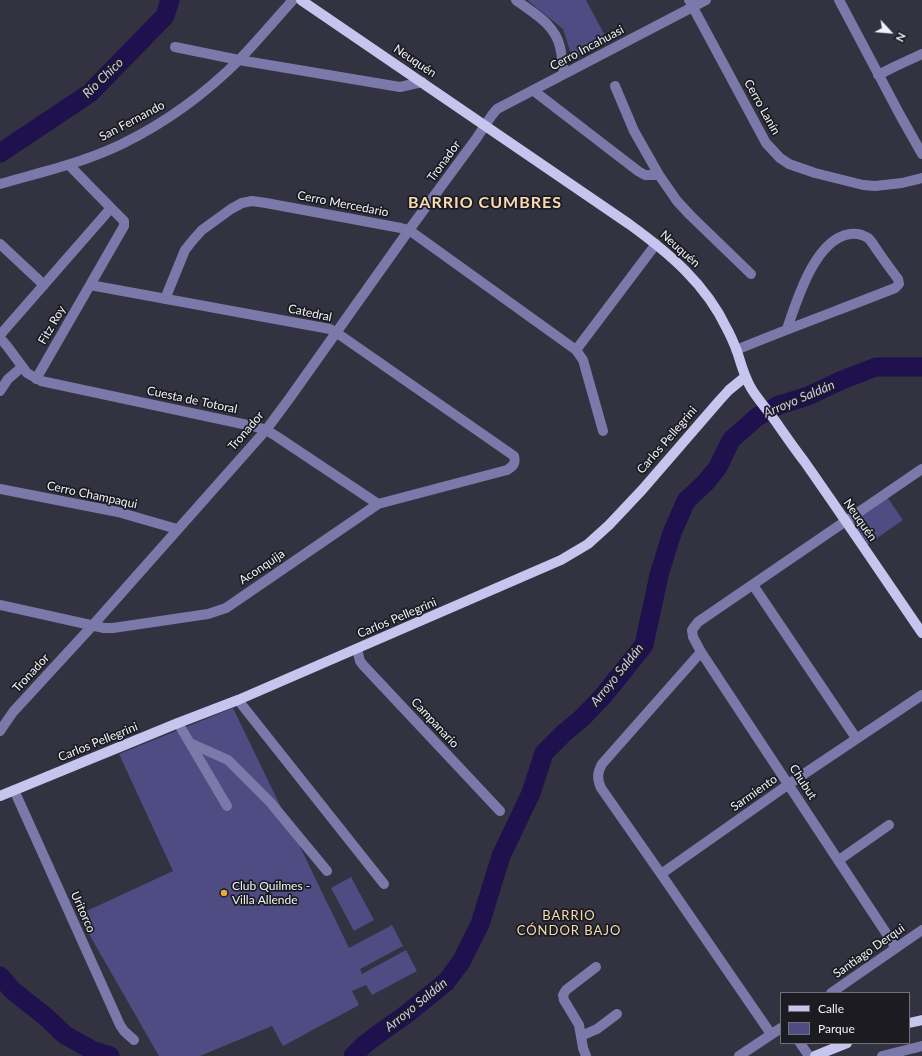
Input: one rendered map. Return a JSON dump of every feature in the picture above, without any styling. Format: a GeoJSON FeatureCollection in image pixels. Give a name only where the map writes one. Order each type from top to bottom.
{"type":"FeatureCollection","features":[{"type":"Feature","properties":{"kind":"main road","name":"Neuquén"},"geometry":{"type":"LineString","coordinates":[[301,0],[629,224],[656,244],[680,265],[704,291],[718,312],[727,328],[745,377],[751,388],[846,522],[922,633]]}},
{"type":"Feature","properties":{"kind":"main road","name":"Carlos Pellegrini"},"geometry":{"type":"LineString","coordinates":[[0,796],[238,700],[561,560],[588,544],[609,525],[729,390],[745,377]]}},
{"type":"Feature","properties":{"kind":"main road"},"geometry":{"type":"LineString","coordinates":[[910,1023],[922,1020]]}},
{"type":"Feature","properties":{"kind":"main road"},"geometry":{"type":"LineString","coordinates":[[815,1056],[844,1044]]}},
{"type":"Feature","properties":{"kind":"street","name":"San Fernando"},"geometry":{"type":"LineString","coordinates":[[0,184],[69,165],[121,144],[153,127],[210,86],[239,60],[293,0]]}},
{"type":"Feature","properties":{"kind":"street"},"geometry":{"type":"LineString","coordinates":[[516,0],[546,22],[555,33],[560,45],[564,74]]}},
{"type":"Feature","properties":{"kind":"street","name":"Cerro Incahuasi"},"geometry":{"type":"LineString","coordinates":[[485,125],[497,110],[534,91],[691,3],[706,0]]}},
{"type":"Feature","properties":{"kind":"street"},"geometry":{"type":"LineString","coordinates":[[839,0],[878,75],[922,154]]}},
{"type":"Feature","properties":{"kind":"street","name":"Cerro Lanín"},"geometry":{"type":"LineString","coordinates":[[691,3],[766,143],[780,158],[789,164],[815,173],[863,185],[875,186],[902,183],[922,178]]}},
{"type":"Feature","properties":{"kind":"street"},"geometry":{"type":"LineString","coordinates":[[175,47],[239,60],[400,87],[422,82]]}},
{"type":"Feature","properties":{"kind":"street"},"geometry":{"type":"LineString","coordinates":[[878,75],[922,54]]}},
{"type":"Feature","properties":{"kind":"street"},"geometry":{"type":"LineString","coordinates":[[615,86],[634,131],[659,175],[690,215],[751,274]]}},
{"type":"Feature","properties":{"kind":"street"},"geometry":{"type":"LineString","coordinates":[[534,91],[638,171],[645,175],[659,175]]}},
{"type":"Feature","properties":{"kind":"street","name":"Tronador"},"geometry":{"type":"LineString","coordinates":[[0,732],[3,722],[93,625],[266,430],[485,125]]}},
{"type":"Feature","properties":{"kind":"street"},"geometry":{"type":"LineString","coordinates":[[0,337],[111,208],[69,165]]}},
{"type":"Feature","properties":{"kind":"street","name":"Cerro Mercedario"},"geometry":{"type":"LineString","coordinates":[[166,299],[185,250],[193,240],[202,230],[231,209],[242,203],[252,201],[409,230],[576,350]]}},
{"type":"Feature","properties":{"kind":"street","name":"Fitz Roy"},"geometry":{"type":"LineString","coordinates":[[36,378],[124,226],[124,221],[111,208]]}},
{"type":"Feature","properties":{"kind":"street"},"geometry":{"type":"LineString","coordinates":[[736,350],[895,288],[899,284],[898,280],[869,238],[856,233],[843,235],[828,245],[816,259],[809,272],[796,302],[787,329]]}},
{"type":"Feature","properties":{"kind":"street"},"geometry":{"type":"LineString","coordinates":[[0,244],[44,285]]}},
{"type":"Feature","properties":{"kind":"street"},"geometry":{"type":"LineString","coordinates":[[603,431],[583,360],[576,350],[656,244]]}},
{"type":"Feature","properties":{"kind":"street","name":"Catedral"},"geometry":{"type":"LineString","coordinates":[[90,285],[330,329],[514,456]]}},
{"type":"Feature","properties":{"kind":"street","name":"Cuesta de Totoral"},"geometry":{"type":"LineString","coordinates":[[0,337],[26,372],[40,381],[266,430],[378,504]]}},
{"type":"Feature","properties":{"kind":"street"},"geometry":{"type":"LineString","coordinates":[[0,391],[8,379],[22,367]]}},
{"type":"Feature","properties":{"kind":"street","name":"Aconquija"},"geometry":{"type":"LineString","coordinates":[[0,606],[104,628],[113,628],[208,614],[226,608],[378,504],[507,470],[513,466],[515,460],[514,456]]}},
{"type":"Feature","properties":{"kind":"street"},"geometry":{"type":"LineString","coordinates":[[856,738],[753,585],[922,468]]}},
{"type":"Feature","properties":{"kind":"street","name":"Cerro Champaqui"},"geometry":{"type":"LineString","coordinates":[[0,489],[118,512],[177,529]]}},
{"type":"Feature","properties":{"kind":"street","name":"Chubut"},"geometry":{"type":"LineString","coordinates":[[753,585],[698,622],[692,630],[693,637],[701,652],[896,948]]}},
{"type":"Feature","properties":{"kind":"street","name":"Campanario"},"geometry":{"type":"LineString","coordinates":[[357,649],[363,665],[500,811]]}},
{"type":"Feature","properties":{"kind":"street"},"geometry":{"type":"LineString","coordinates":[[701,652],[602,764],[597,776],[601,788],[662,874],[771,1034]]}},
{"type":"Feature","properties":{"kind":"street","name":"Sarmiento"},"geometry":{"type":"LineString","coordinates":[[662,874],[789,784],[922,694]]}},
{"type":"Feature","properties":{"kind":"street"},"geometry":{"type":"LineString","coordinates":[[238,700],[384,884]]}},
{"type":"Feature","properties":{"kind":"street"},"geometry":{"type":"LineString","coordinates":[[178,723],[227,806]]}},
{"type":"Feature","properties":{"kind":"street"},"geometry":{"type":"LineString","coordinates":[[190,743],[228,760],[270,802],[327,871]]}},
{"type":"Feature","properties":{"kind":"street","name":"Uritorco"},"geometry":{"type":"LineString","coordinates":[[14,790],[120,1025],[134,1040]]}},
{"type":"Feature","properties":{"kind":"street"},"geometry":{"type":"LineString","coordinates":[[838,860],[889,825]]}},
{"type":"Feature","properties":{"kind":"street","name":"Santiago Derqui"},"geometry":{"type":"LineString","coordinates":[[833,992],[922,930]]}},
{"type":"Feature","properties":{"kind":"street"},"geometry":{"type":"LineString","coordinates":[[586,1056],[579,1025],[564,1000],[563,995],[566,990],[596,967]]}},
{"type":"Feature","properties":{"kind":"street"},"geometry":{"type":"LineString","coordinates":[[581,1036],[597,1028],[617,1014]]}},
{"type":"Feature","properties":{"kind":"street"},"geometry":{"type":"LineString","coordinates":[[739,1056],[780,1029]]}},
{"type":"Feature","properties":{"kind":"street"},"geometry":{"type":"LineString","coordinates":[[801,1044],[809,1056]]}},
{"type":"Feature","properties":{"kind":"street"},"geometry":{"type":"LineString","coordinates":[[882,1056],[922,1046]]}},
{"type":"Feature","properties":{"kind":"green space"},"geometry":{"type":"Polygon","coordinates":[[[527,0],[586,0],[609,43],[572,57],[563,29],[527,0]]]}},
{"type":"Feature","properties":{"kind":"green space"},"geometry":{"type":"Polygon","coordinates":[[[885,494],[903,520],[864,547],[846,522],[885,494]]]}},
{"type":"Feature","properties":{"kind":"green space","name":"Club Quilmes - Villa Allende"},"geometry":{"type":"Polygon","coordinates":[[[233,708],[349,948],[392,925],[403,946],[360,969],[362,974],[406,950],[417,971],[372,995],[366,985],[352,991],[359,1005],[283,1046],[272,1026],[200,1056],[159,1056],[78,915],[173,871],[119,754],[233,708]]]}},
{"type":"Feature","properties":{"kind":"green space"},"geometry":{"type":"Polygon","coordinates":[[[351,877],[374,920],[354,931],[331,888],[351,877]]]}},
{"type":"Feature","properties":{"kind":"waterway","name":"Río Chico"},"geometry":{"type":"LineString","coordinates":[[0,153],[90,93],[165,16],[170,0]]}},
{"type":"Feature","properties":{"kind":"waterway","name":"Arroyo Saldán"},"geometry":{"type":"LineString","coordinates":[[353,1056],[364,1045],[404,1016],[446,982],[461,962],[480,924],[501,856],[531,793],[544,753],[582,718],[604,695],[644,645],[659,575],[672,533],[686,501],[706,482],[718,467],[731,440],[757,417],[779,405],[808,396],[842,380],[876,367],[922,367]]}},
{"type":"Feature","properties":{"kind":"waterway","name":"Arroyo Saldán"},"geometry":{"type":"LineString","coordinates":[[0,976],[12,990],[46,1017],[65,1035],[92,1050],[110,1056]]}},
{"type":"Feature","properties":{"kind":"place","name":"Club Quilmes - Villa Allende"},"geometry":{"type":"Point","coordinates":[224,893]}},
{"type":"Feature","properties":{"kind":"district","name":"BARRIO CUMBRES"},"geometry":{"type":"Point","coordinates":[485,203]}},
{"type":"Feature","properties":{"kind":"district","name":"BARRIO CÓNDOR BAJO"},"geometry":{"type":"Point","coordinates":[569,924]}}]}
